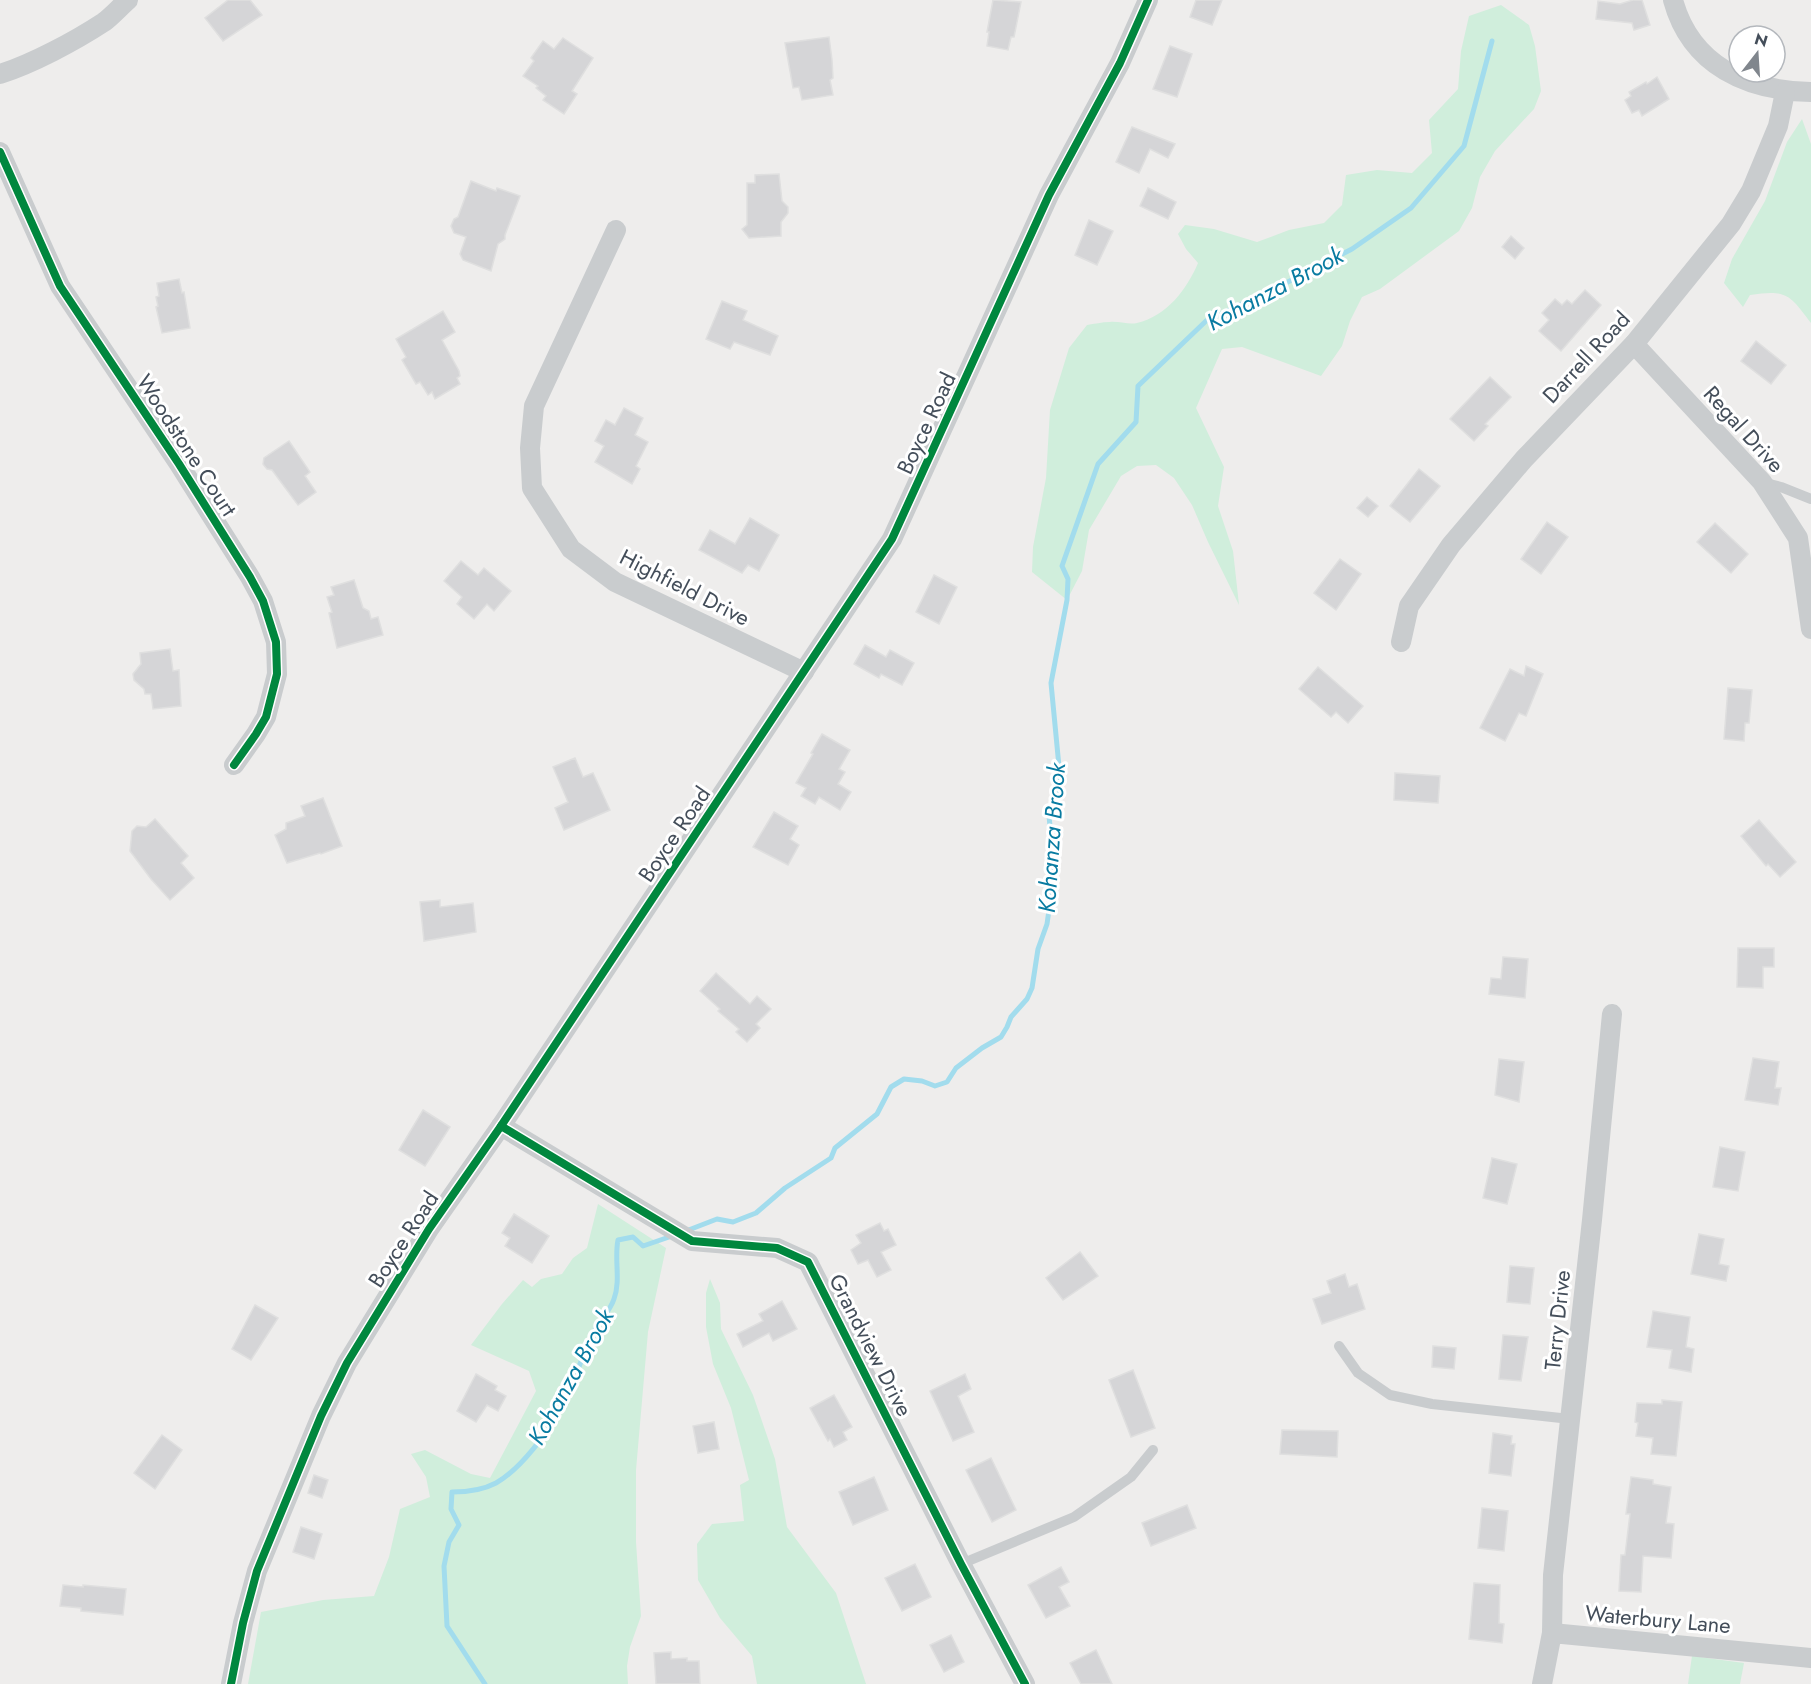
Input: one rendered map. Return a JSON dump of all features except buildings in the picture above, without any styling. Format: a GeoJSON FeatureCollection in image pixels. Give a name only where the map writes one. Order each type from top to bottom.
{"type":"FeatureCollection","features":[{"type":"Feature","properties":{"kind":"street"},"geometry":{"type":"LineString","coordinates":[[0,74],[67,43],[106,21],[128,0]]}},
{"type":"Feature","properties":{"kind":"street","name":"Boyce Road"},"geometry":{"type":"LineString","coordinates":[[231,1684],[243,1623],[257,1571],[321,1416],[347,1363],[429,1229],[501,1126],[892,539],[1049,195],[1120,63],[1148,0]]}},
{"type":"Feature","properties":{"kind":"street"},"geometry":{"type":"LineString","coordinates":[[1673,0],[1690,38],[1715,66],[1749,84],[1785,92],[1811,92]]}},
{"type":"Feature","properties":{"kind":"street","name":"Darrell Road"},"geometry":{"type":"LineString","coordinates":[[1401,642],[1409,606],[1451,545],[1524,459],[1634,344],[1731,224],[1746,199],[1778,126],[1785,92]]}},
{"type":"Feature","properties":{"kind":"street","name":"Woodstone Court"},"geometry":{"type":"LineString","coordinates":[[0,152],[60,286],[185,474],[263,601],[276,642],[278,674],[266,717],[234,765]]}},
{"type":"Feature","properties":{"kind":"street","name":"Highfield Drive"},"geometry":{"type":"LineString","coordinates":[[616,230],[534,406],[530,448],[532,488],[571,549],[615,582],[804,672]]}},
{"type":"Feature","properties":{"kind":"street","name":"Regal Drive"},"geometry":{"type":"LineString","coordinates":[[1634,344],[1762,482],[1798,538],[1811,629]]}},
{"type":"Feature","properties":{"kind":"street","name":"Terry Drive"},"geometry":{"type":"LineString","coordinates":[[1552,1633],[1553,1575],[1612,1014]]}},
{"type":"Feature","properties":{"kind":"street","name":"Grandview Drive"},"geometry":{"type":"LineString","coordinates":[[501,1126],[692,1241],[777,1248],[808,1262],[961,1564],[1025,1684]]}},
{"type":"Feature","properties":{"kind":"street","name":"Waterbury Lane"},"geometry":{"type":"LineString","coordinates":[[1542,1684],[1552,1633],[1811,1658]]}},
{"type":"Feature","properties":{"kind":"lane"},"geometry":{"type":"LineString","coordinates":[[1762,482],[1811,499]]}},
{"type":"Feature","properties":{"kind":"lane"},"geometry":{"type":"LineString","coordinates":[[1339,1346],[1358,1374],[1389,1395],[1431,1404],[1570,1419]]}},
{"type":"Feature","properties":{"kind":"lane"},"geometry":{"type":"LineString","coordinates":[[961,1564],[1074,1517],[1131,1477],[1153,1450]]}},
{"type":"Feature","properties":{"kind":"green space"},"geometry":{"type":"Polygon","coordinates":[[[1501,5],[1529,25],[1535,46],[1541,91],[1534,109],[1495,151],[1480,177],[1472,208],[1459,231],[1380,289],[1362,297],[1350,321],[1342,346],[1321,376],[1242,347],[1222,349],[1196,408],[1224,467],[1218,506],[1233,551],[1239,605],[1192,505],[1174,478],[1156,465],[1137,466],[1121,476],[1089,530],[1082,571],[1067,600],[1032,572],[1033,547],[1046,478],[1050,410],[1069,348],[1087,325],[1113,322],[1137,323],[1158,314],[1175,300],[1198,263],[1186,249],[1178,234],[1185,225],[1214,229],[1257,242],[1289,230],[1324,223],[1342,205],[1346,175],[1377,170],[1412,173],[1432,153],[1429,120],[1458,89],[1461,51],[1469,16],[1501,5]]]}},
{"type":"Feature","properties":{"kind":"green space"},"geometry":{"type":"Polygon","coordinates":[[[1802,119],[1811,144],[1811,323],[1798,306],[1786,296],[1772,293],[1750,295],[1743,307],[1724,283],[1732,259],[1765,201],[1787,142],[1802,119]]]}},
{"type":"Feature","properties":{"kind":"green space"},"geometry":{"type":"Polygon","coordinates":[[[598,1204],[666,1248],[648,1332],[636,1470],[636,1542],[641,1616],[630,1647],[627,1666],[628,1684],[248,1684],[261,1612],[323,1600],[374,1596],[389,1557],[400,1509],[430,1497],[426,1477],[411,1454],[425,1450],[471,1474],[490,1478],[536,1391],[529,1371],[471,1345],[523,1280],[532,1287],[541,1279],[562,1274],[573,1258],[587,1248],[598,1204]]]}},
{"type":"Feature","properties":{"kind":"green space"},"geometry":{"type":"Polygon","coordinates":[[[710,1279],[720,1303],[721,1329],[753,1395],[775,1459],[787,1527],[836,1593],[866,1684],[757,1684],[752,1656],[720,1618],[698,1580],[697,1544],[712,1524],[744,1521],[740,1485],[749,1480],[731,1408],[713,1364],[706,1327],[706,1293],[710,1279]]]}},
{"type":"Feature","properties":{"kind":"green space"},"geometry":{"type":"Polygon","coordinates":[[[1692,1656],[1744,1663],[1740,1684],[1688,1684],[1692,1656]]]}},
{"type":"Feature","properties":{"kind":"waterway","name":"Kohanza Brook"},"geometry":{"type":"LineString","coordinates":[[686,1231],[717,1219],[733,1222],[756,1213],[785,1188],[831,1158],[835,1148],[877,1114],[891,1087],[904,1079],[922,1081],[935,1086],[947,1082],[956,1068],[1001,1037],[1011,1017],[1027,999],[1032,988],[1038,949],[1047,924],[1051,896],[1052,846],[1049,816],[1057,807],[1060,777],[1051,683],[1067,600],[1068,579],[1062,566],[1098,464],[1136,422],[1138,386],[1206,321],[1352,249],[1411,208],[1464,146],[1492,41]]}},
{"type":"Feature","properties":{"kind":"waterway","name":"Kohanza Brook"},"geometry":{"type":"LineString","coordinates":[[485,1684],[447,1626],[444,1566],[449,1542],[459,1525],[451,1509],[452,1492],[469,1491],[496,1483],[515,1469],[550,1427],[567,1397],[595,1330],[614,1299],[617,1284],[618,1240],[633,1237],[643,1246],[672,1236]]}},
{"type":"Feature","properties":{"kind":"cycle path"},"geometry":{"type":"LineString","coordinates":[[231,1684],[243,1623],[257,1571],[321,1416],[347,1363],[429,1229],[501,1126],[892,539],[1049,195],[1120,63],[1148,0]]}},
{"type":"Feature","properties":{"kind":"cycle path"},"geometry":{"type":"LineString","coordinates":[[0,152],[60,286],[179,464],[263,601],[276,642],[277,674],[266,717],[234,765]]}},
{"type":"Feature","properties":{"kind":"cycle path"},"geometry":{"type":"LineString","coordinates":[[501,1126],[692,1241],[777,1248],[808,1262],[961,1564],[1025,1684]]}}]}
